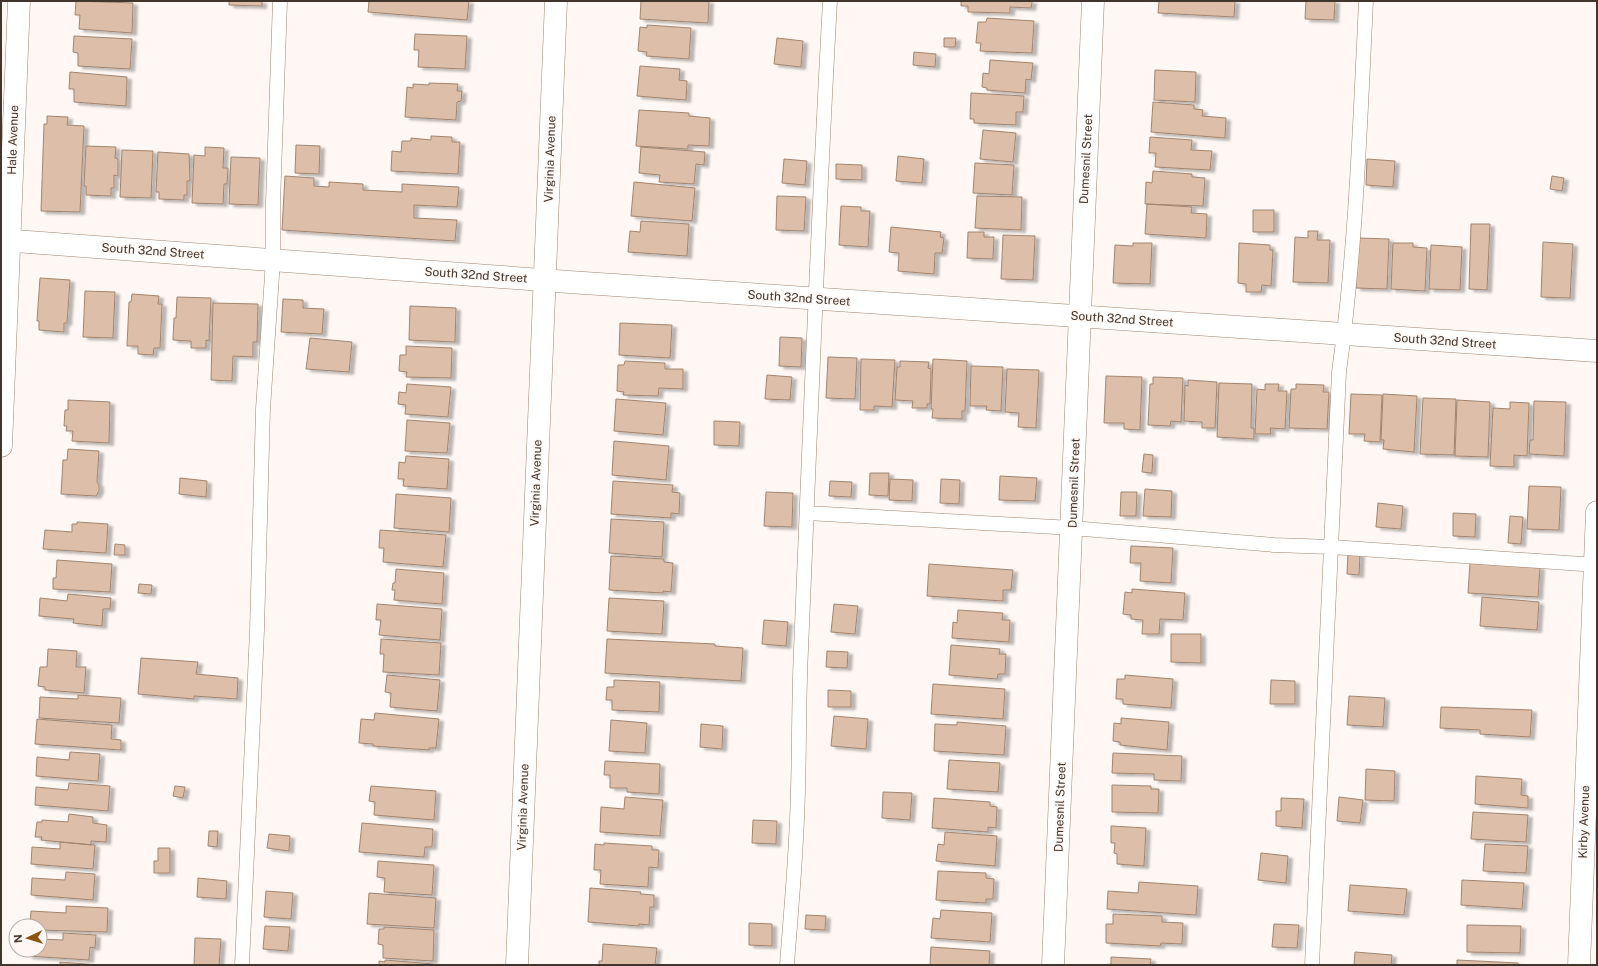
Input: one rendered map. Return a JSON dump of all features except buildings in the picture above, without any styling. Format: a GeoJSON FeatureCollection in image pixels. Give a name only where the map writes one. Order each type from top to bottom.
{"type":"FeatureCollection","features":[{"type":"Feature","properties":{"kind":"street","name":"Hale Avenue"},"geometry":{"type":"LineString","coordinates":[[1,446],[5,241],[19,1]]}},
{"type":"Feature","properties":{"kind":"street","name":"Virginia Avenue"},"geometry":{"type":"LineString","coordinates":[[517,965],[556,1]]}},
{"type":"Feature","properties":{"kind":"street","name":"Dumesnil Street"},"geometry":{"type":"LineString","coordinates":[[1053,965],[1072,528],[1080,285],[1094,1]]}},
{"type":"Feature","properties":{"kind":"street","name":"South 32nd Street"},"geometry":{"type":"LineString","coordinates":[[5,241],[816,299],[1597,351]]}},
{"type":"Feature","properties":{"kind":"street","name":"Kirby Avenue"},"geometry":{"type":"LineString","coordinates":[[1579,965],[1597,512]]}},
{"type":"Feature","properties":{"kind":"lane"},"geometry":{"type":"LineString","coordinates":[[242,965],[257,630],[262,409],[272,260],[272,203],[280,1]]}},
{"type":"Feature","properties":{"kind":"lane"},"geometry":{"type":"LineString","coordinates":[[787,965],[796,839],[800,668],[816,299],[818,214],[830,1]]}},
{"type":"Feature","properties":{"kind":"lane"},"geometry":{"type":"LineString","coordinates":[[1312,965],[1339,372],[1344,334],[1357,176],[1366,1]]}},
{"type":"Feature","properties":{"kind":"lane"},"geometry":{"type":"LineString","coordinates":[[807,513],[1072,528],[1274,545],[1331,547],[1596,565]]}}]}
